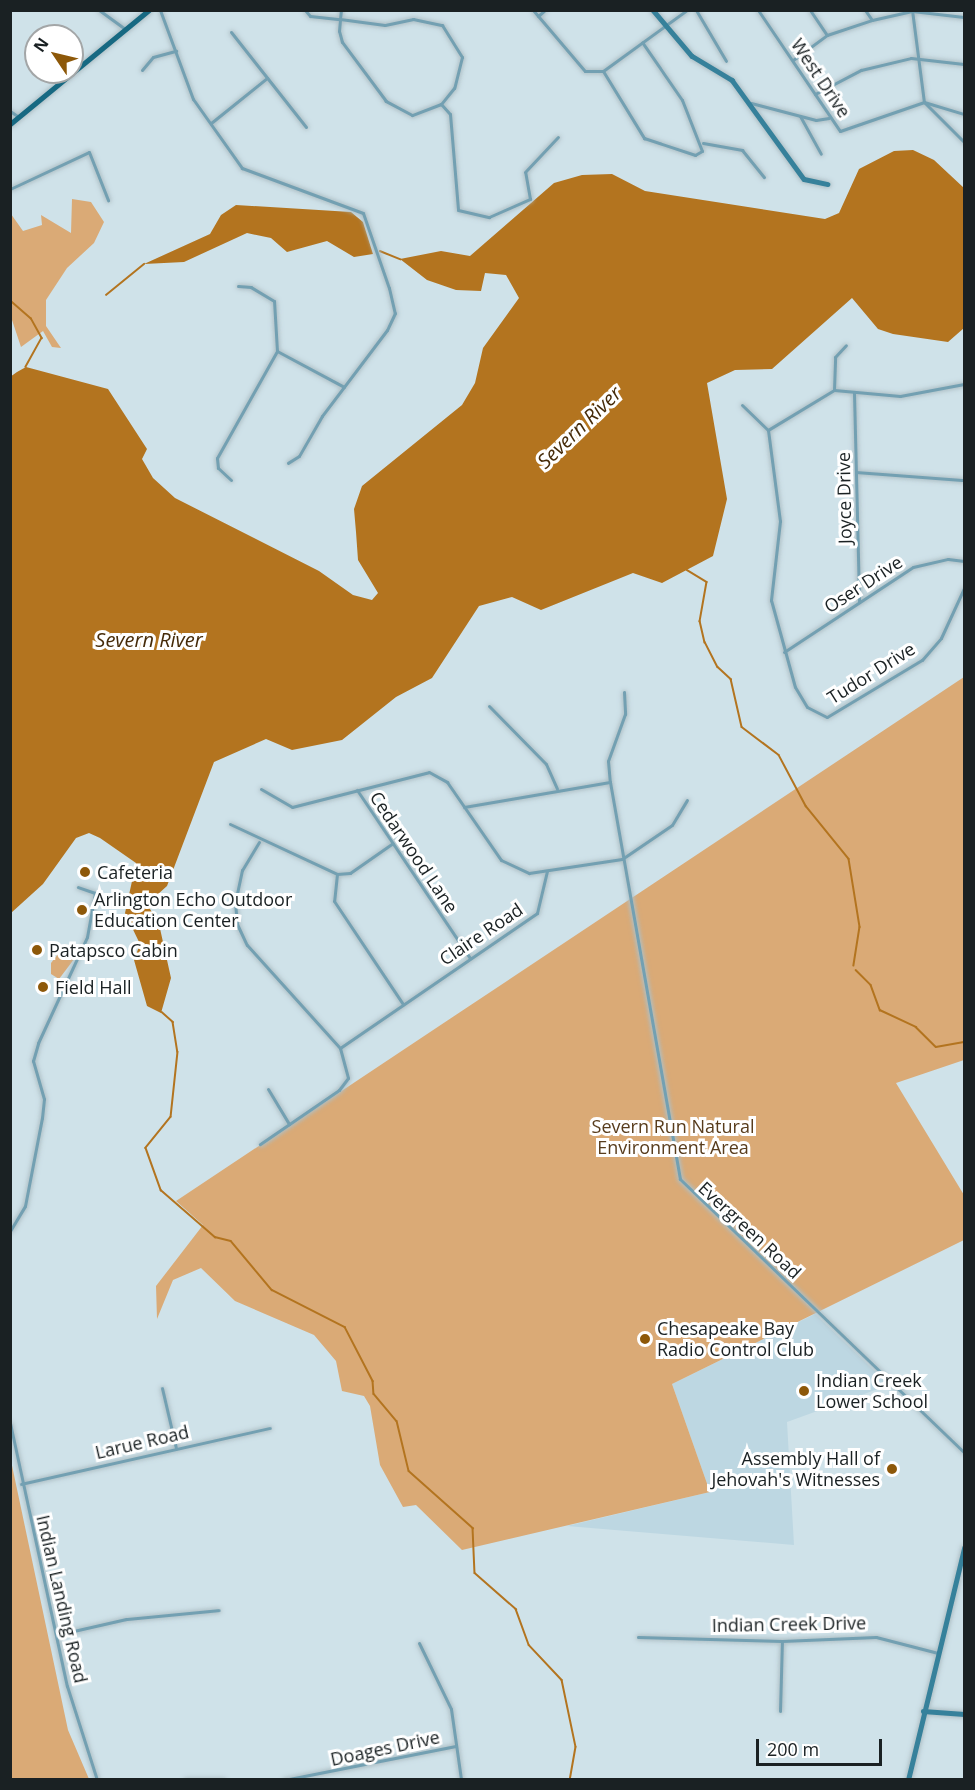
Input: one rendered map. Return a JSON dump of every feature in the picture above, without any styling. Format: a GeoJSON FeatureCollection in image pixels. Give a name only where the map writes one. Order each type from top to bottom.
{"type":"FeatureCollection","features":[{"type":"Feature","properties":{"kind":"main road"},"geometry":{"type":"LineString","coordinates":[[10,124],[149,10]]}},
{"type":"Feature","properties":{"kind":"street"},"geometry":{"type":"LineString","coordinates":[[99,10],[126,29]]}},
{"type":"Feature","properties":{"kind":"street"},"geometry":{"type":"LineString","coordinates":[[160,10],[193,99],[245,171],[363,213],[395,313],[299,456],[288,463]]}},
{"type":"Feature","properties":{"kind":"street"},"geometry":{"type":"LineString","coordinates":[[305,10],[310,16],[340,19],[385,25],[425,19],[451,33],[462,57],[460,70],[441,104],[412,116],[391,106],[350,58],[340,19],[342,10]]}},
{"type":"Feature","properties":{"kind":"street"},"geometry":{"type":"LineString","coordinates":[[533,10],[585,71],[603,71],[687,10]]}},
{"type":"Feature","properties":{"kind":"street"},"geometry":{"type":"LineString","coordinates":[[538,16],[545,10]]}},
{"type":"Feature","properties":{"kind":"street"},"geometry":{"type":"LineString","coordinates":[[653,10],[663,26],[692,56],[732,80],[751,103],[758,122],[804,179],[827,184]]}},
{"type":"Feature","properties":{"kind":"street"},"geometry":{"type":"LineString","coordinates":[[696,10],[726,61]]}},
{"type":"Feature","properties":{"kind":"street","name":"West Drive"},"geometry":{"type":"LineString","coordinates":[[758,10],[829,118],[840,131],[924,102]]}},
{"type":"Feature","properties":{"kind":"street"},"geometry":{"type":"LineString","coordinates":[[810,10],[827,35]]}},
{"type":"Feature","properties":{"kind":"street"},"geometry":{"type":"LineString","coordinates":[[865,10],[872,20]]}},
{"type":"Feature","properties":{"kind":"street"},"geometry":{"type":"LineString","coordinates":[[793,60],[827,35],[872,20],[912,11],[964,17]]}},
{"type":"Feature","properties":{"kind":"street"},"geometry":{"type":"LineString","coordinates":[[912,11],[920,57],[924,102],[964,142]]}},
{"type":"Feature","properties":{"kind":"street"},"geometry":{"type":"LineString","coordinates":[[231,32],[306,127]]}},
{"type":"Feature","properties":{"kind":"street"},"geometry":{"type":"LineString","coordinates":[[642,42],[682,100],[703,143]]}},
{"type":"Feature","properties":{"kind":"street"},"geometry":{"type":"LineString","coordinates":[[142,70],[153,57],[176,51]]}},
{"type":"Feature","properties":{"kind":"street"},"geometry":{"type":"LineString","coordinates":[[814,94],[861,70],[920,57],[964,64]]}},
{"type":"Feature","properties":{"kind":"street"},"geometry":{"type":"LineString","coordinates":[[603,71],[644,138],[695,155],[703,143]]}},
{"type":"Feature","properties":{"kind":"street"},"geometry":{"type":"LineString","coordinates":[[211,123],[267,78]]}},
{"type":"Feature","properties":{"kind":"street"},"geometry":{"type":"LineString","coordinates":[[924,102],[964,114]]}},
{"type":"Feature","properties":{"kind":"street"},"geometry":{"type":"LineString","coordinates":[[751,103],[800,116],[829,118]]}},
{"type":"Feature","properties":{"kind":"street"},"geometry":{"type":"LineString","coordinates":[[441,104],[450,114],[458,210],[489,217],[530,199],[525,172],[558,137]]}},
{"type":"Feature","properties":{"kind":"street"},"geometry":{"type":"LineString","coordinates":[[10,111],[19,117]]}},
{"type":"Feature","properties":{"kind":"street"},"geometry":{"type":"LineString","coordinates":[[800,116],[821,154]]}},
{"type":"Feature","properties":{"kind":"street"},"geometry":{"type":"LineString","coordinates":[[703,143],[742,150],[764,177]]}},
{"type":"Feature","properties":{"kind":"street"},"geometry":{"type":"LineString","coordinates":[[10,189],[89,152],[108,200]]}},
{"type":"Feature","properties":{"kind":"street"},"geometry":{"type":"LineString","coordinates":[[231,480],[218,468],[216,458],[277,351],[274,301],[251,287],[238,286]]}},
{"type":"Feature","properties":{"kind":"street"},"geometry":{"type":"LineString","coordinates":[[834,390],[835,357],[846,345]]}},
{"type":"Feature","properties":{"kind":"street"},"geometry":{"type":"LineString","coordinates":[[277,351],[344,387]]}},
{"type":"Feature","properties":{"kind":"street"},"geometry":{"type":"LineString","coordinates":[[768,430],[834,390],[900,396],[964,384]]}},
{"type":"Feature","properties":{"kind":"street","name":"Joyce Drive"},"geometry":{"type":"LineString","coordinates":[[854,393],[859,602]]}},
{"type":"Feature","properties":{"kind":"street"},"geometry":{"type":"LineString","coordinates":[[742,405],[768,430],[780,521],[771,600],[784,652]]}},
{"type":"Feature","properties":{"kind":"street"},"geometry":{"type":"LineString","coordinates":[[857,472],[964,480]]}},
{"type":"Feature","properties":{"kind":"street","name":"Oser Drive"},"geometry":{"type":"LineString","coordinates":[[784,652],[914,567],[948,559],[964,561]]}},
{"type":"Feature","properties":{"kind":"street","name":"Tudor Drive"},"geometry":{"type":"LineString","coordinates":[[784,652],[807,707],[827,717],[922,660],[941,638],[964,588]]}},
{"type":"Feature","properties":{"kind":"street","name":"Evergreen Road"},"geometry":{"type":"LineString","coordinates":[[624,692],[625,714],[608,761],[610,782],[682,1183],[964,1452]]}},
{"type":"Feature","properties":{"kind":"street"},"geometry":{"type":"LineString","coordinates":[[489,706],[546,764],[557,789]]}},
{"type":"Feature","properties":{"kind":"street"},"geometry":{"type":"LineString","coordinates":[[261,789],[292,807],[429,772],[447,782],[463,807],[511,869],[547,870],[622,859],[672,825],[687,800]]}},
{"type":"Feature","properties":{"kind":"street"},"geometry":{"type":"LineString","coordinates":[[463,807],[557,789],[610,782]]}},
{"type":"Feature","properties":{"kind":"street","name":"Cedarwood Lane"},"geometry":{"type":"LineString","coordinates":[[357,790],[470,958]]}},
{"type":"Feature","properties":{"kind":"street"},"geometry":{"type":"LineString","coordinates":[[230,824],[259,842],[337,874],[350,873],[393,843]]}},
{"type":"Feature","properties":{"kind":"street"},"geometry":{"type":"LineString","coordinates":[[259,842],[242,870],[234,902],[237,924],[247,945],[340,1048],[348,1078],[289,1125],[260,1144]]}},
{"type":"Feature","properties":{"kind":"street","name":"Claire Road"},"geometry":{"type":"LineString","coordinates":[[340,1048],[537,913],[547,870]]}},
{"type":"Feature","properties":{"kind":"street"},"geometry":{"type":"LineString","coordinates":[[337,874],[334,901],[403,1004]]}},
{"type":"Feature","properties":{"kind":"street"},"geometry":{"type":"LineString","coordinates":[[10,1231],[25,1206],[44,1105],[33,1061],[38,1042],[87,937],[94,893],[78,887]]}},
{"type":"Feature","properties":{"kind":"street"},"geometry":{"type":"LineString","coordinates":[[268,1089],[289,1125]]}},
{"type":"Feature","properties":{"kind":"street"},"geometry":{"type":"LineString","coordinates":[[162,1388],[176,1449]]}},
{"type":"Feature","properties":{"kind":"street","name":"Indian Landing Road"},"geometry":{"type":"LineString","coordinates":[[10,1423],[21,1484],[73,1709],[96,1779]]}},
{"type":"Feature","properties":{"kind":"street","name":"Larue Road"},"geometry":{"type":"LineString","coordinates":[[21,1484],[270,1428]]}},
{"type":"Feature","properties":{"kind":"street"},"geometry":{"type":"LineString","coordinates":[[908,1779],[964,1548]]}},
{"type":"Feature","properties":{"kind":"street"},"geometry":{"type":"LineString","coordinates":[[56,1635],[126,1619],[219,1610]]}},
{"type":"Feature","properties":{"kind":"street","name":"Indian Creek Drive"},"geometry":{"type":"LineString","coordinates":[[638,1637],[782,1641],[876,1637],[938,1653]]}},
{"type":"Feature","properties":{"kind":"street"},"geometry":{"type":"LineString","coordinates":[[780,1711],[782,1641]]}},
{"type":"Feature","properties":{"kind":"street"},"geometry":{"type":"LineString","coordinates":[[419,1643],[451,1709],[461,1779]]}},
{"type":"Feature","properties":{"kind":"street"},"geometry":{"type":"LineString","coordinates":[[923,1711],[964,1714]]}},
{"type":"Feature","properties":{"kind":"street","name":"Doages Drive"},"geometry":{"type":"LineString","coordinates":[[284,1779],[456,1746]]}},
{"type":"Feature","properties":{"kind":"street"},"geometry":{"type":"LineString","coordinates":[[185,1779],[224,1779]]}},
{"type":"Feature","properties":{"kind":"shaded area","name":"Indian Creek Lower School"},"geometry":{"type":"Polygon","coordinates":[[[815,1314],[889,1385],[787,1422],[794,1545],[567,1526],[710,1492],[672,1384],[815,1314]]]}},
{"type":"Feature","properties":{"kind":"green space"},"geometry":{"type":"Polygon","coordinates":[[[72,199],[91,202],[104,222],[94,243],[67,268],[46,300],[46,326],[61,348],[52,347],[43,331],[21,347],[11,317],[11,214],[23,231],[42,225],[41,215],[71,233],[72,199]]]}},
{"type":"Feature","properties":{"kind":"green space","name":"Severn Run Natural Environment Area"},"geometry":{"type":"Polygon","coordinates":[[[964,677],[964,1060],[896,1083],[964,1195],[964,1240],[672,1384],[710,1492],[462,1550],[416,1505],[403,1507],[380,1465],[370,1406],[364,1396],[342,1391],[336,1361],[314,1335],[235,1301],[201,1268],[173,1280],[157,1319],[156,1286],[203,1225],[176,1201],[964,677]]]}},
{"type":"Feature","properties":{"kind":"green space"},"geometry":{"type":"Polygon","coordinates":[[[66,944],[75,958],[59,979],[51,974],[51,963],[66,944]]]}},
{"type":"Feature","properties":{"kind":"green space"},"geometry":{"type":"Polygon","coordinates":[[[10,1456],[68,1730],[89,1779],[11,1779],[10,1456]]]}},
{"type":"Feature","properties":{"kind":"water","name":"Severn River"},"geometry":{"type":"Polygon","coordinates":[[[913,150],[934,160],[964,188],[964,328],[948,342],[893,334],[878,329],[852,298],[772,369],[735,370],[707,383],[727,499],[713,556],[662,583],[633,573],[541,610],[512,597],[479,606],[432,678],[396,697],[342,740],[292,750],[266,739],[214,762],[167,886],[147,904],[159,924],[171,978],[161,1013],[147,1006],[134,960],[140,944],[125,913],[136,863],[100,838],[89,833],[76,838],[43,884],[11,913],[10,377],[26,367],[108,389],[147,449],[142,459],[153,478],[175,498],[319,571],[353,595],[372,600],[378,593],[358,560],[354,509],[362,486],[462,405],[475,383],[483,348],[519,298],[506,275],[485,273],[481,291],[456,290],[427,280],[400,259],[441,251],[470,256],[554,183],[582,175],[612,174],[645,191],[825,219],[839,213],[859,169],[894,151],[913,150]]]}},
{"type":"Feature","properties":{"kind":"water"},"geometry":{"type":"Polygon","coordinates":[[[236,205],[351,212],[363,222],[373,254],[354,257],[327,241],[287,252],[271,238],[247,233],[184,262],[144,264],[210,234],[221,215],[236,205]]]}},
{"type":"Feature","properties":{"kind":"waterway"},"geometry":{"type":"LineString","coordinates":[[380,251],[400,259]]}},
{"type":"Feature","properties":{"kind":"waterway"},"geometry":{"type":"LineString","coordinates":[[106,295],[144,264]]}},
{"type":"Feature","properties":{"kind":"waterway"},"geometry":{"type":"LineString","coordinates":[[10,300],[31,318],[42,338],[26,367]]}},
{"type":"Feature","properties":{"kind":"waterway"},"geometry":{"type":"LineString","coordinates":[[687,570],[707,582],[700,621],[705,642],[718,667],[731,679],[742,727],[779,755],[806,806],[849,859],[860,927],[854,966]]}},
{"type":"Feature","properties":{"kind":"waterway"},"geometry":{"type":"LineString","coordinates":[[856,970],[871,985],[880,1010],[916,1027],[936,1047],[964,1042]]}},
{"type":"Feature","properties":{"kind":"waterway"},"geometry":{"type":"LineString","coordinates":[[162,1012],[173,1022],[178,1052],[171,1117],[146,1148],[161,1190],[215,1237],[231,1241],[272,1290],[345,1327],[373,1381],[374,1394],[397,1421],[409,1471],[473,1528],[475,1573],[516,1609],[529,1645],[562,1680],[576,1747],[570,1780]]}},
{"type":"Feature","properties":{"kind":"place","name":"Cafeteria"},"geometry":{"type":"Point","coordinates":[85,872]}},
{"type":"Feature","properties":{"kind":"place","name":"Arlington Echo Outdoor Education Center"},"geometry":{"type":"Point","coordinates":[82,910]}},
{"type":"Feature","properties":{"kind":"place","name":"Patapsco Cabin"},"geometry":{"type":"Point","coordinates":[37,950]}},
{"type":"Feature","properties":{"kind":"place","name":"Field Hall"},"geometry":{"type":"Point","coordinates":[43,987]}},
{"type":"Feature","properties":{"kind":"place","name":"Chesapeake Bay Radio Control Club"},"geometry":{"type":"Point","coordinates":[645,1339]}},
{"type":"Feature","properties":{"kind":"place","name":"Indian Creek Lower School"},"geometry":{"type":"Point","coordinates":[804,1391]}},
{"type":"Feature","properties":{"kind":"place","name":"Assembly Hall of Jehovah's Witnesses"},"geometry":{"type":"Point","coordinates":[892,1469]}}]}
